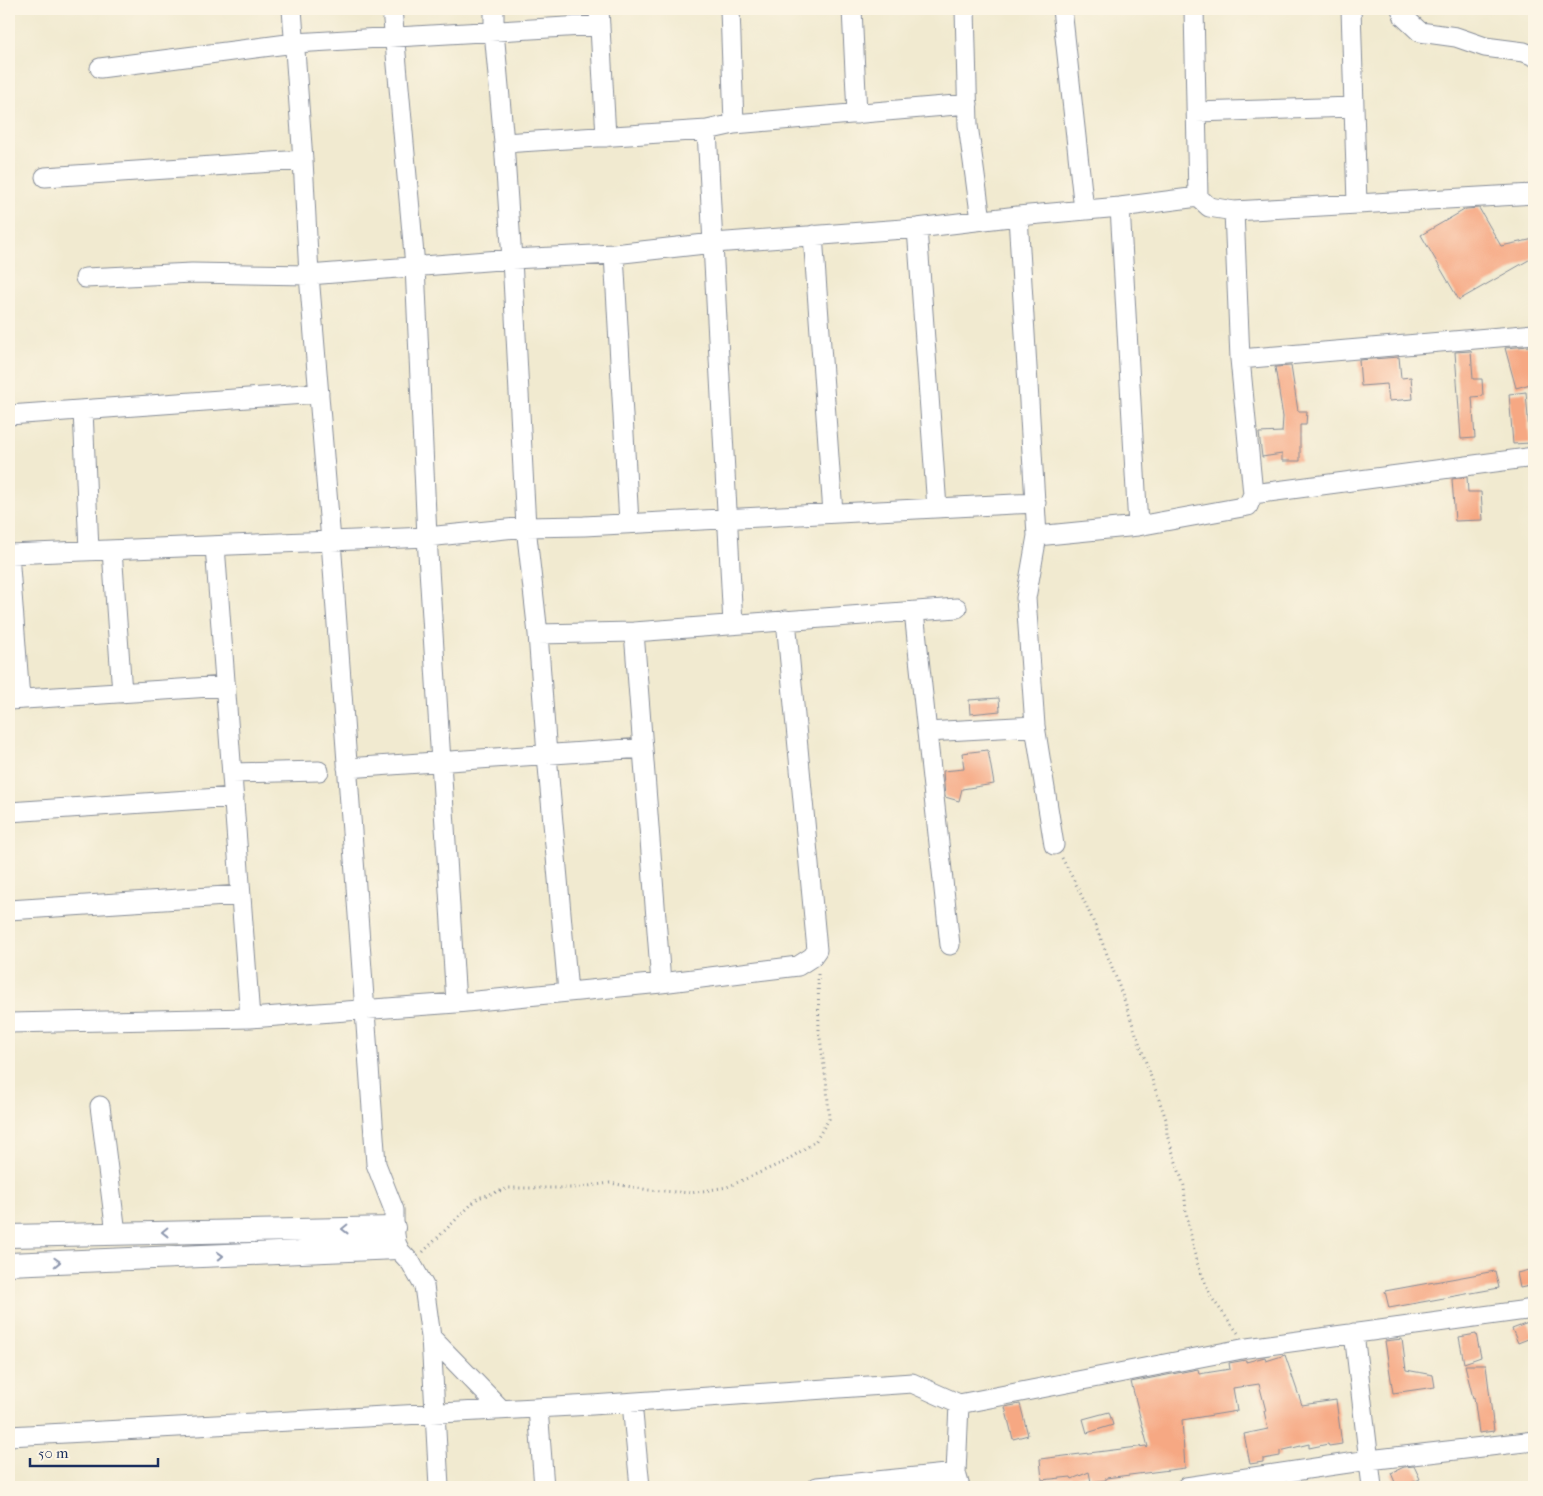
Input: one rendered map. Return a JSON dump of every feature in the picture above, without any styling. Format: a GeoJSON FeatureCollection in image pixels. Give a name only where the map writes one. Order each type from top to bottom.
{"type":"FeatureCollection","features":[{"type":"Feature","properties":{"kind":"street"},"geometry":{"type":"LineString","coordinates":[[292,9],[309,275],[332,541],[376,1164],[394,1210],[401,1246],[424,1286],[431,1337],[439,1487]]}},
{"type":"Feature","properties":{"kind":"street"},"geometry":{"type":"LineString","coordinates":[[392,9],[415,266],[427,537],[456,1003]]}},
{"type":"Feature","properties":{"kind":"street"},"geometry":{"type":"LineString","coordinates":[[494,9],[494,31],[512,258],[526,527],[538,634],[568,992]]}},
{"type":"Feature","properties":{"kind":"street"},"geometry":{"type":"LineString","coordinates":[[730,9],[734,124]]}},
{"type":"Feature","properties":{"kind":"street"},"geometry":{"type":"LineString","coordinates":[[852,9],[857,114]]}},
{"type":"Feature","properties":{"kind":"street"},"geometry":{"type":"LineString","coordinates":[[965,9],[968,125],[981,220]]}},
{"type":"Feature","properties":{"kind":"street"},"geometry":{"type":"LineString","coordinates":[[1062,9],[1084,210]]}},
{"type":"Feature","properties":{"kind":"street"},"geometry":{"type":"LineString","coordinates":[[1194,9],[1198,197],[1209,207],[1234,211],[1534,194]]}},
{"type":"Feature","properties":{"kind":"street"},"geometry":{"type":"LineString","coordinates":[[1351,9],[1357,204]]}},
{"type":"Feature","properties":{"kind":"street"},"geometry":{"type":"LineString","coordinates":[[1401,9],[1404,16],[1420,32],[1456,37],[1485,47],[1524,52],[1534,56]]}},
{"type":"Feature","properties":{"kind":"street"},"geometry":{"type":"LineString","coordinates":[[100,68],[295,43],[494,31],[599,17],[606,137]]}},
{"type":"Feature","properties":{"kind":"street"},"geometry":{"type":"LineString","coordinates":[[504,144],[707,130],[734,124],[968,104]]}},
{"type":"Feature","properties":{"kind":"street"},"geometry":{"type":"LineString","coordinates":[[1196,112],[1354,107]]}},
{"type":"Feature","properties":{"kind":"street"},"geometry":{"type":"LineString","coordinates":[[707,130],[733,624]]}},
{"type":"Feature","properties":{"kind":"street"},"geometry":{"type":"LineString","coordinates":[[45,177],[303,160]]}},
{"type":"Feature","properties":{"kind":"street"},"geometry":{"type":"LineString","coordinates":[[85,278],[192,273],[309,275],[512,258],[614,254],[714,243],[917,228],[1198,197]]}},
{"type":"Feature","properties":{"kind":"street"},"geometry":{"type":"LineString","coordinates":[[1120,207],[1138,526]]}},
{"type":"Feature","properties":{"kind":"street"},"geometry":{"type":"LineString","coordinates":[[1038,536],[1138,526],[1248,506],[1253,494],[1240,359],[1234,211]]}},
{"type":"Feature","properties":{"kind":"street"},"geometry":{"type":"LineString","coordinates":[[1018,216],[1038,536],[1026,598],[1035,726],[1054,845]]}},
{"type":"Feature","properties":{"kind":"street"},"geometry":{"type":"LineString","coordinates":[[917,228],[937,508]]}},
{"type":"Feature","properties":{"kind":"street"},"geometry":{"type":"LineString","coordinates":[[813,236],[833,513]]}},
{"type":"Feature","properties":{"kind":"street"},"geometry":{"type":"LineString","coordinates":[[614,254],[629,524]]}},
{"type":"Feature","properties":{"kind":"street"},"geometry":{"type":"LineString","coordinates":[[1240,359],[1534,334]]}},
{"type":"Feature","properties":{"kind":"street"},"geometry":{"type":"LineString","coordinates":[[9,415],[319,392]]}},
{"type":"Feature","properties":{"kind":"street"},"geometry":{"type":"LineString","coordinates":[[83,410],[89,550]]}},
{"type":"Feature","properties":{"kind":"street"},"geometry":{"type":"LineString","coordinates":[[1253,494],[1534,457]]}},
{"type":"Feature","properties":{"kind":"street"},"geometry":{"type":"LineString","coordinates":[[226,686],[14,700],[9,554],[427,537],[526,527],[629,524],[1036,503]]}},
{"type":"Feature","properties":{"kind":"street"},"geometry":{"type":"LineString","coordinates":[[216,546],[250,1018]]}},
{"type":"Feature","properties":{"kind":"street"},"geometry":{"type":"LineString","coordinates":[[112,550],[122,693]]}},
{"type":"Feature","properties":{"kind":"street"},"geometry":{"type":"LineString","coordinates":[[538,634],[634,632],[957,608]]}},
{"type":"Feature","properties":{"kind":"street"},"geometry":{"type":"LineString","coordinates":[[914,612],[950,945]]}},
{"type":"Feature","properties":{"kind":"street"},"geometry":{"type":"LineString","coordinates":[[9,1024],[250,1018],[365,1010],[661,983],[798,966],[812,957],[817,950],[786,620]]}},
{"type":"Feature","properties":{"kind":"street"},"geometry":{"type":"LineString","coordinates":[[634,632],[661,983]]}},
{"type":"Feature","properties":{"kind":"street"},"geometry":{"type":"LineString","coordinates":[[927,732],[1035,726]]}},
{"type":"Feature","properties":{"kind":"street"},"geometry":{"type":"LineString","coordinates":[[347,768],[643,748]]}},
{"type":"Feature","properties":{"kind":"street"},"geometry":{"type":"LineString","coordinates":[[232,773],[319,771]]}},
{"type":"Feature","properties":{"kind":"street"},"geometry":{"type":"LineString","coordinates":[[9,812],[234,797]]}},
{"type":"Feature","properties":{"kind":"street"},"geometry":{"type":"LineString","coordinates":[[9,910],[241,895]]}},
{"type":"Feature","properties":{"kind":"street"},"geometry":{"type":"LineString","coordinates":[[100,1106],[116,1234]]}},
{"type":"Feature","properties":{"kind":"street"},"geometry":{"type":"LineString","coordinates":[[9,1236],[116,1234],[401,1246]]}},
{"type":"Feature","properties":{"kind":"street"},"geometry":{"type":"LineString","coordinates":[[9,1264],[401,1246]]}},
{"type":"Feature","properties":{"kind":"street"},"geometry":{"type":"LineString","coordinates":[[9,1436],[632,1403],[912,1383],[959,1404],[1247,1348],[1534,1309]]}},
{"type":"Feature","properties":{"kind":"street"},"geometry":{"type":"LineString","coordinates":[[1354,1333],[1372,1487]]}},
{"type":"Feature","properties":{"kind":"street"},"geometry":{"type":"LineString","coordinates":[[431,1337],[502,1410]]}},
{"type":"Feature","properties":{"kind":"street"},"geometry":{"type":"LineString","coordinates":[[632,1403],[640,1487]]}},
{"type":"Feature","properties":{"kind":"street"},"geometry":{"type":"LineString","coordinates":[[817,1487],[958,1480],[959,1404]]}},
{"type":"Feature","properties":{"kind":"street"},"geometry":{"type":"LineString","coordinates":[[538,1408],[544,1487]]}},
{"type":"Feature","properties":{"kind":"street"},"geometry":{"type":"LineString","coordinates":[[1186,1487],[1369,1460],[1534,1441]]}},
{"type":"Feature","properties":{"kind":"path"},"geometry":{"type":"LineString","coordinates":[[1054,845],[1074,879],[1096,927],[1166,1120],[1166,1135],[1184,1186],[1186,1212],[1196,1260],[1211,1297],[1247,1348]]}},
{"type":"Feature","properties":{"kind":"path"},"geometry":{"type":"LineString","coordinates":[[401,1246],[478,1198],[509,1188],[574,1188],[610,1183],[649,1190],[691,1193],[727,1187],[784,1162],[815,1142],[829,1119],[827,1087],[819,1031],[817,950]]}},
{"type":"Feature","properties":{"kind":"building"},"geometry":{"type":"Polygon","coordinates":[[[1479,208],[1501,246],[1534,239],[1534,257],[1459,300],[1421,235],[1466,209],[1479,208]]]}},
{"type":"Feature","properties":{"kind":"building"},"geometry":{"type":"Polygon","coordinates":[[[1529,346],[1534,366],[1534,383],[1516,388],[1505,348],[1529,346]]]}},
{"type":"Feature","properties":{"kind":"building"},"geometry":{"type":"Polygon","coordinates":[[[1471,351],[1473,379],[1482,379],[1483,396],[1472,397],[1475,438],[1461,439],[1455,352],[1471,351]]]}},
{"type":"Feature","properties":{"kind":"building"},"geometry":{"type":"Polygon","coordinates":[[[1399,357],[1401,378],[1411,377],[1413,399],[1389,401],[1387,384],[1361,386],[1359,360],[1399,357]]]}},
{"type":"Feature","properties":{"kind":"building"},"geometry":{"type":"Polygon","coordinates":[[[1291,366],[1298,411],[1307,411],[1306,425],[1300,425],[1300,461],[1282,461],[1282,454],[1262,457],[1259,433],[1282,432],[1283,417],[1275,367],[1291,366]]]}},
{"type":"Feature","properties":{"kind":"building"},"geometry":{"type":"Polygon","coordinates":[[[1526,392],[1530,443],[1513,444],[1509,394],[1526,392]]]}},
{"type":"Feature","properties":{"kind":"building"},"geometry":{"type":"Polygon","coordinates":[[[1467,477],[1468,492],[1481,492],[1483,520],[1455,521],[1452,479],[1467,477]]]}},
{"type":"Feature","properties":{"kind":"building"},"geometry":{"type":"Polygon","coordinates":[[[999,698],[1000,711],[970,714],[969,700],[999,698]]]}},
{"type":"Feature","properties":{"kind":"building"},"geometry":{"type":"Polygon","coordinates":[[[988,750],[994,784],[962,789],[959,801],[945,797],[943,771],[964,769],[962,753],[988,750]]]}},
{"type":"Feature","properties":{"kind":"building"},"geometry":{"type":"Polygon","coordinates":[[[1529,1270],[1534,1272],[1534,1285],[1520,1288],[1517,1273],[1529,1270]]]}},
{"type":"Feature","properties":{"kind":"building"},"geometry":{"type":"Polygon","coordinates":[[[1495,1271],[1499,1288],[1389,1308],[1385,1291],[1495,1271]]]}},
{"type":"Feature","properties":{"kind":"building"},"geometry":{"type":"Polygon","coordinates":[[[1528,1323],[1533,1337],[1518,1343],[1512,1329],[1528,1323]]]}},
{"type":"Feature","properties":{"kind":"building"},"geometry":{"type":"Polygon","coordinates":[[[1476,1334],[1481,1357],[1464,1363],[1459,1337],[1476,1334]]]}},
{"type":"Feature","properties":{"kind":"building"},"geometry":{"type":"Polygon","coordinates":[[[1402,1339],[1406,1370],[1433,1375],[1435,1387],[1393,1393],[1385,1341],[1402,1339]]]}},
{"type":"Feature","properties":{"kind":"building"},"geometry":{"type":"Polygon","coordinates":[[[1285,1355],[1302,1405],[1336,1400],[1342,1444],[1329,1446],[1328,1444],[1309,1448],[1309,1444],[1280,1451],[1280,1456],[1250,1464],[1244,1434],[1268,1429],[1264,1411],[1266,1411],[1259,1384],[1233,1388],[1237,1411],[1182,1420],[1185,1468],[1106,1478],[1106,1480],[1091,1482],[1089,1472],[1072,1479],[1071,1477],[1042,1480],[1040,1459],[1148,1447],[1131,1382],[1198,1369],[1199,1374],[1230,1369],[1229,1363],[1246,1360],[1246,1362],[1265,1357],[1266,1361],[1285,1355]]]}},
{"type":"Feature","properties":{"kind":"building"},"geometry":{"type":"Polygon","coordinates":[[[1465,1365],[1486,1365],[1494,1431],[1479,1433],[1474,1397],[1465,1365]]]}},
{"type":"Feature","properties":{"kind":"building"},"geometry":{"type":"Polygon","coordinates":[[[1020,1404],[1028,1435],[1013,1439],[1005,1407],[1020,1404]]]}},
{"type":"Feature","properties":{"kind":"building"},"geometry":{"type":"Polygon","coordinates":[[[1109,1412],[1113,1425],[1087,1433],[1083,1419],[1109,1412]]]}},
{"type":"Feature","properties":{"kind":"building"},"geometry":{"type":"Polygon","coordinates":[[[1414,1466],[1420,1479],[1402,1487],[1397,1487],[1391,1473],[1404,1467],[1414,1466]]]}}]}
